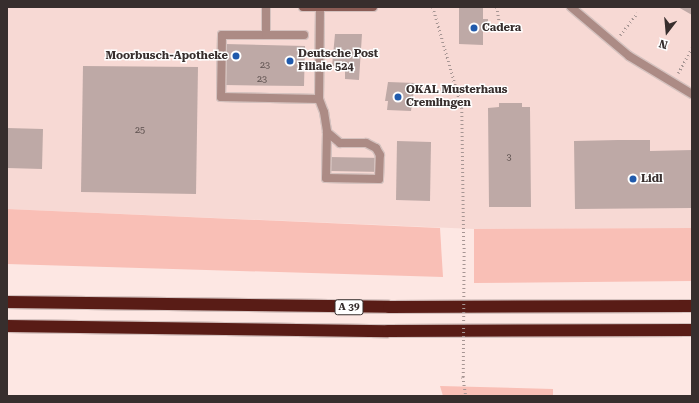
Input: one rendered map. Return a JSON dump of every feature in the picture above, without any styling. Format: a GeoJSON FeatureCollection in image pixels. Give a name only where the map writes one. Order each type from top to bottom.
{"type":"FeatureCollection","features":[{"type":"Feature","properties":{"kind":"highway","name":"A 39"},"geometry":{"type":"LineString","coordinates":[[7,302],[389,307],[692,306]]}},
{"type":"Feature","properties":{"kind":"highway","name":"A 39"},"geometry":{"type":"LineString","coordinates":[[7,326],[388,331],[692,330]]}},
{"type":"Feature","properties":{"kind":"street"},"geometry":{"type":"LineString","coordinates":[[303,7],[373,7]]}},
{"type":"Feature","properties":{"kind":"lane"},"geometry":{"type":"LineString","coordinates":[[266,7],[266,35]]}},
{"type":"Feature","properties":{"kind":"lane"},"geometry":{"type":"LineString","coordinates":[[572,7],[611,44],[692,94]]}},
{"type":"Feature","properties":{"kind":"lane"},"geometry":{"type":"LineString","coordinates":[[320,8],[319,98],[324,112],[327,132],[326,178],[379,179],[380,155],[376,148],[366,143],[340,142],[327,132]]}},
{"type":"Feature","properties":{"kind":"lane"},"geometry":{"type":"LineString","coordinates":[[304,35],[222,35],[221,97],[319,98]]}},
{"type":"Feature","properties":{"kind":"path"},"geometry":{"type":"LineString","coordinates":[[433,7],[462,108],[464,245],[463,377],[466,396]]}},
{"type":"Feature","properties":{"kind":"path"},"geometry":{"type":"LineString","coordinates":[[498,7],[499,20]]}},
{"type":"Feature","properties":{"kind":"path"},"geometry":{"type":"LineString","coordinates":[[611,44],[627,28],[637,13]]}},
{"type":"Feature","properties":{"kind":"path"},"geometry":{"type":"LineString","coordinates":[[673,82],[692,48]]}},
{"type":"Feature","properties":{"kind":"shaded area"},"geometry":{"type":"Polygon","coordinates":[[[7,7],[692,7],[692,228],[474,229],[7,209],[7,7]]]}},
{"type":"Feature","properties":{"kind":"shaded area"},"geometry":{"type":"Polygon","coordinates":[[[7,209],[440,228],[443,277],[7,264],[7,209]]]}},
{"type":"Feature","properties":{"kind":"shaded area"},"geometry":{"type":"Polygon","coordinates":[[[692,228],[692,281],[474,283],[474,229],[692,228]]]}},
{"type":"Feature","properties":{"kind":"shaded area"},"geometry":{"type":"Polygon","coordinates":[[[440,386],[553,389],[553,396],[443,396],[440,386]]]}},
{"type":"Feature","properties":{"kind":"building","name":"Cadera"},"geometry":{"type":"Polygon","coordinates":[[[459,7],[483,7],[483,19],[488,19],[488,31],[483,31],[483,45],[459,44],[459,7]]]}},
{"type":"Feature","properties":{"kind":"building"},"geometry":{"type":"Polygon","coordinates":[[[678,7],[692,7],[692,15],[678,7]]]}},
{"type":"Feature","properties":{"kind":"building"},"geometry":{"type":"Polygon","coordinates":[[[335,34],[362,34],[359,80],[345,79],[345,66],[332,66],[335,34]]]}},
{"type":"Feature","properties":{"kind":"building"},"geometry":{"type":"Polygon","coordinates":[[[225,44],[305,46],[304,86],[224,85],[225,44]]]}},
{"type":"Feature","properties":{"kind":"building"},"geometry":{"type":"Polygon","coordinates":[[[83,66],[198,67],[196,194],[81,192],[83,66]]]}},
{"type":"Feature","properties":{"kind":"building","name":"OKAL Musterhaus Cremlingen"},"geometry":{"type":"Polygon","coordinates":[[[388,82],[415,83],[411,111],[387,110],[388,101],[385,101],[388,82]]]}},
{"type":"Feature","properties":{"kind":"building"},"geometry":{"type":"Polygon","coordinates":[[[499,103],[522,103],[522,107],[530,107],[531,207],[489,207],[488,108],[499,107],[499,103]]]}},
{"type":"Feature","properties":{"kind":"building"},"geometry":{"type":"Polygon","coordinates":[[[7,128],[43,129],[42,169],[7,168],[7,128]]]}},
{"type":"Feature","properties":{"kind":"building","name":"Lidl"},"geometry":{"type":"Polygon","coordinates":[[[650,140],[650,151],[692,150],[692,208],[575,209],[574,141],[650,140]]]}},
{"type":"Feature","properties":{"kind":"building"},"geometry":{"type":"Polygon","coordinates":[[[397,141],[431,142],[430,201],[396,200],[397,141]]]}},
{"type":"Feature","properties":{"kind":"building"},"geometry":{"type":"Polygon","coordinates":[[[330,157],[383,158],[382,172],[330,171],[330,157]]]}},
{"type":"Feature","properties":{"kind":"place","name":"Cadera"},"geometry":{"type":"Point","coordinates":[474,28]}},
{"type":"Feature","properties":{"kind":"place","name":"Moorbusch-Apotheke"},"geometry":{"type":"Point","coordinates":[236,56]}},
{"type":"Feature","properties":{"kind":"place","name":"Deutsche Post Filiale 524"},"geometry":{"type":"Point","coordinates":[290,61]}},
{"type":"Feature","properties":{"kind":"place","name":"OKAL Musterhaus Cremlingen"},"geometry":{"type":"Point","coordinates":[398,97]}},
{"type":"Feature","properties":{"kind":"place","name":"Lidl"},"geometry":{"type":"Point","coordinates":[633,179]}}]}
